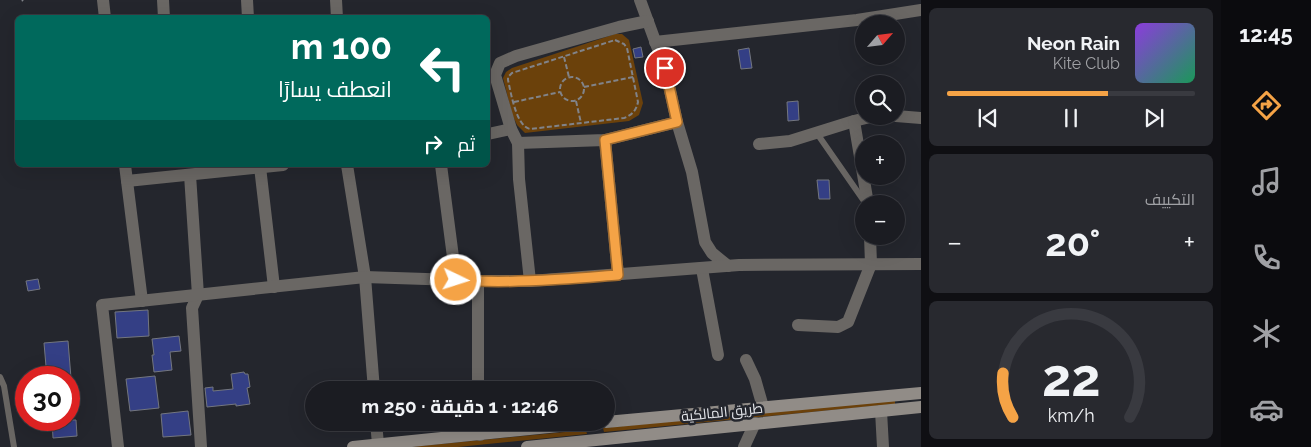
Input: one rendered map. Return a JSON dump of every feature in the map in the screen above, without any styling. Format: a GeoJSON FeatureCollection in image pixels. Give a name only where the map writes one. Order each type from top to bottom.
{"type":"FeatureCollection","features":[{"type":"Feature","properties":{"kind":"main road","name":"طريق المالكية"},"geometry":{"type":"LineString","coordinates":[[615,421],[921,393]]}},
{"type":"Feature","properties":{"kind":"main road"},"geometry":{"type":"LineString","coordinates":[[904,395],[905,409]]}},
{"type":"Feature","properties":{"kind":"main road","name":"طريق المالكية"},"geometry":{"type":"LineString","coordinates":[[527,447],[921,407]]}},
{"type":"Feature","properties":{"kind":"main road"},"geometry":{"type":"LineString","coordinates":[[353,447],[466,431]]}},
{"type":"Feature","properties":{"kind":"main road"},"geometry":{"type":"LineString","coordinates":[[598,431],[598,441]]}},
{"type":"Feature","properties":{"kind":"street"},"geometry":{"type":"LineString","coordinates":[[103,0],[105,15]]}},
{"type":"Feature","properties":{"kind":"street"},"geometry":{"type":"LineString","coordinates":[[163,0],[164,15]]}},
{"type":"Feature","properties":{"kind":"street"},"geometry":{"type":"LineString","coordinates":[[247,0],[248,15]]}},
{"type":"Feature","properties":{"kind":"street"},"geometry":{"type":"LineString","coordinates":[[336,0],[337,15]]}},
{"type":"Feature","properties":{"kind":"street"},"geometry":{"type":"LineString","coordinates":[[640,0],[665,68],[677,122],[692,172],[705,242],[712,253],[728,266]]}},
{"type":"Feature","properties":{"kind":"street"},"geometry":{"type":"LineString","coordinates":[[655,42],[857,20],[921,10]]}},
{"type":"Feature","properties":{"kind":"street"},"geometry":{"type":"LineString","coordinates":[[530,281],[519,179],[518,143],[511,129],[495,75],[500,64],[516,56],[620,26],[648,21]]}},
{"type":"Feature","properties":{"kind":"street"},"geometry":{"type":"LineString","coordinates":[[905,117],[921,118]]}},
{"type":"Feature","properties":{"kind":"street"},"geometry":{"type":"LineString","coordinates":[[759,144],[790,141],[854,121],[866,195]]}},
{"type":"Feature","properties":{"kind":"street"},"geometry":{"type":"LineString","coordinates":[[518,143],[605,140],[677,122]]}},
{"type":"Feature","properties":{"kind":"street"},"geometry":{"type":"LineString","coordinates":[[490,134],[511,129]]}},
{"type":"Feature","properties":{"kind":"street"},"geometry":{"type":"LineString","coordinates":[[605,140],[618,275]]}},
{"type":"Feature","properties":{"kind":"street"},"geometry":{"type":"LineString","coordinates":[[124,167],[142,301]]}},
{"type":"Feature","properties":{"kind":"street"},"geometry":{"type":"LineString","coordinates":[[127,182],[260,167],[274,287]]}},
{"type":"Feature","properties":{"kind":"street"},"geometry":{"type":"LineString","coordinates":[[347,167],[366,277],[373,381]]}},
{"type":"Feature","properties":{"kind":"street"},"geometry":{"type":"LineString","coordinates":[[441,167],[456,280]]}},
{"type":"Feature","properties":{"kind":"street"},"geometry":{"type":"LineString","coordinates":[[190,175],[198,295],[192,308],[201,447]]}},
{"type":"Feature","properties":{"kind":"street"},"geometry":{"type":"LineString","coordinates":[[798,324],[838,327],[848,322],[871,264],[870,245]]}},
{"type":"Feature","properties":{"kind":"street"},"geometry":{"type":"LineString","coordinates":[[118,447],[102,305],[366,277],[530,281],[739,265],[921,264]]}},
{"type":"Feature","properties":{"kind":"street"},"geometry":{"type":"LineString","coordinates":[[702,268],[718,355]]}},
{"type":"Feature","properties":{"kind":"street"},"geometry":{"type":"LineString","coordinates":[[478,281],[478,381]]}},
{"type":"Feature","properties":{"kind":"street"},"geometry":{"type":"LineString","coordinates":[[746,360],[755,379],[763,408]]}},
{"type":"Feature","properties":{"kind":"street"},"geometry":{"type":"LineString","coordinates":[[881,411],[883,447]]}},
{"type":"Feature","properties":{"kind":"street"},"geometry":{"type":"LineString","coordinates":[[744,447],[755,423]]}},
{"type":"Feature","properties":{"kind":"street"},"geometry":{"type":"LineString","coordinates":[[377,431],[378,444]]}},
{"type":"Feature","properties":{"kind":"lane"},"geometry":{"type":"LineString","coordinates":[[816,132],[861,195]]}},
{"type":"Feature","properties":{"kind":"lane"},"geometry":{"type":"LineString","coordinates":[[0,377],[4,386],[14,447]]}},
{"type":"Feature","properties":{"kind":"path"},"geometry":{"type":"LineString","coordinates":[[617,40],[626,46],[638,102],[634,113],[624,118],[524,127],[518,119],[508,80],[510,76],[512,73],[564,57],[617,40]]}},
{"type":"Feature","properties":{"kind":"path"},"geometry":{"type":"LineString","coordinates":[[564,57],[570,77]]}},
{"type":"Feature","properties":{"kind":"path"},"geometry":{"type":"LineString","coordinates":[[584,87],[633,76]]}},
{"type":"Feature","properties":{"kind":"path"},"geometry":{"type":"LineString","coordinates":[[570,77],[581,80],[584,87],[584,94],[576,101],[564,99],[560,92],[563,81],[570,77]]}},
{"type":"Feature","properties":{"kind":"path"},"geometry":{"type":"LineString","coordinates":[[514,102],[560,92]]}},
{"type":"Feature","properties":{"kind":"path"},"geometry":{"type":"LineString","coordinates":[[576,101],[581,123]]}},
{"type":"Feature","properties":{"kind":"shaded area"},"geometry":{"type":"Polygon","coordinates":[[[615,34],[622,34],[629,40],[643,103],[639,115],[629,121],[525,133],[517,125],[512,114],[503,78],[506,72],[512,68],[615,34]]]}},
{"type":"Feature","properties":{"kind":"shaded area"},"geometry":{"type":"Polygon","coordinates":[[[895,400],[895,404],[615,431],[615,427],[895,400]]]}},
{"type":"Feature","properties":{"kind":"shaded area"},"geometry":{"type":"Polygon","coordinates":[[[576,431],[586,431],[587,434],[458,447],[410,447],[576,431]]]}},
{"type":"Feature","properties":{"kind":"building"},"geometry":{"type":"Polygon","coordinates":[[[641,47],[643,57],[635,58],[633,49],[641,47]]]}},
{"type":"Feature","properties":{"kind":"building"},"geometry":{"type":"Polygon","coordinates":[[[749,48],[752,68],[741,69],[738,50],[749,48]]]}},
{"type":"Feature","properties":{"kind":"building"},"geometry":{"type":"Polygon","coordinates":[[[798,101],[799,120],[788,121],[787,102],[798,101]]]}},
{"type":"Feature","properties":{"kind":"building"},"geometry":{"type":"Polygon","coordinates":[[[817,180],[829,180],[830,199],[819,199],[817,180]]]}},
{"type":"Feature","properties":{"kind":"building"},"geometry":{"type":"Polygon","coordinates":[[[38,279],[40,289],[28,291],[26,281],[38,279]]]}},
{"type":"Feature","properties":{"kind":"building"},"geometry":{"type":"Polygon","coordinates":[[[148,310],[149,336],[117,338],[115,312],[148,310]]]}},
{"type":"Feature","properties":{"kind":"building"},"geometry":{"type":"Polygon","coordinates":[[[179,336],[181,351],[170,352],[172,370],[154,372],[152,339],[179,336]]]}},
{"type":"Feature","properties":{"kind":"building"},"geometry":{"type":"Polygon","coordinates":[[[68,341],[70,366],[46,366],[44,343],[68,341]]]}},
{"type":"Feature","properties":{"kind":"building"},"geometry":{"type":"Polygon","coordinates":[[[244,372],[248,374],[250,387],[247,388],[250,404],[207,407],[205,388],[213,387],[213,391],[233,389],[231,374],[244,372]]]}},
{"type":"Feature","properties":{"kind":"building"},"geometry":{"type":"Polygon","coordinates":[[[155,376],[159,408],[130,411],[126,379],[155,376]]]}},
{"type":"Feature","properties":{"kind":"building"},"geometry":{"type":"Polygon","coordinates":[[[188,411],[191,435],[163,437],[161,414],[188,411]]]}},
{"type":"Feature","properties":{"kind":"building"},"geometry":{"type":"Polygon","coordinates":[[[53,431],[77,431],[77,436],[53,438],[53,431]]]}},
{"type":"Feature","properties":{"kind":"route"},"geometry":{"type":"LineString","coordinates":[[456,280],[530,281],[618,275],[605,140],[677,122],[665,68]]}}]}
